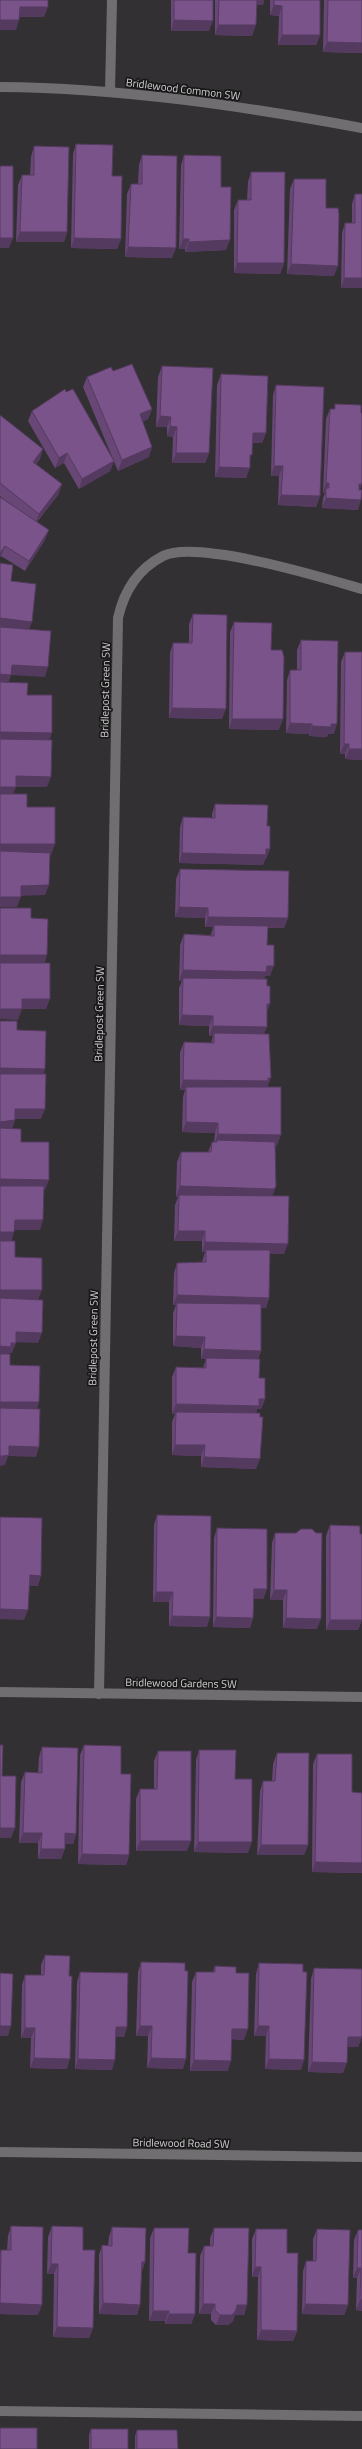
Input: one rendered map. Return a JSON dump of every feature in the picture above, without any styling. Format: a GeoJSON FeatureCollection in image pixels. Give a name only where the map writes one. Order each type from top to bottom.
{"type":"FeatureCollection","features":[{"type":"Feature","properties":{"kind":"street"},"geometry":{"type":"LineString","coordinates":[[110,92],[112,0]]}},
{"type":"Feature","properties":{"kind":"street","name":"Bridlewood Common SW"},"geometry":{"type":"LineString","coordinates":[[0,87],[52,88],[110,92],[280,113],[362,128]]}},
{"type":"Feature","properties":{"kind":"street","name":"Bridlepost Green SW"},"geometry":{"type":"LineString","coordinates":[[99,1694],[118,626],[122,600],[132,582],[146,568],[164,556],[190,552],[229,556],[302,571],[362,589]]}},
{"type":"Feature","properties":{"kind":"street","name":"Bridlewood Gardens SW"},"geometry":{"type":"LineString","coordinates":[[0,1692],[362,1697]]}},
{"type":"Feature","properties":{"kind":"street","name":"Bridlewood Road SW"},"geometry":{"type":"LineString","coordinates":[[0,2152],[362,2157]]}},
{"type":"Feature","properties":{"kind":"street"},"geometry":{"type":"LineString","coordinates":[[0,2411],[362,2416]]}},
{"type":"Feature","properties":{"kind":"building"},"geometry":{"type":"Polygon","coordinates":[[[0,0],[48,0],[48,7],[20,7],[19,20],[0,20],[0,0]]]}},
{"type":"Feature","properties":{"kind":"building"},"geometry":{"type":"Polygon","coordinates":[[[174,0],[213,0],[213,21],[174,20],[174,0]]]}},
{"type":"Feature","properties":{"kind":"building"},"geometry":{"type":"Polygon","coordinates":[[[219,0],[257,0],[256,25],[218,25],[219,0]]]}},
{"type":"Feature","properties":{"kind":"building"},"geometry":{"type":"Polygon","coordinates":[[[274,0],[320,0],[320,35],[282,35],[282,6],[274,5],[274,0]]]}},
{"type":"Feature","properties":{"kind":"building"},"geometry":{"type":"Polygon","coordinates":[[[328,0],[362,0],[362,43],[327,42],[328,0]]]}},
{"type":"Feature","properties":{"kind":"building"},"geometry":{"type":"Polygon","coordinates":[[[76,144],[113,145],[112,176],[122,176],[121,239],[74,238],[76,144]]]}},
{"type":"Feature","properties":{"kind":"building"},"geometry":{"type":"Polygon","coordinates":[[[34,146],[69,147],[67,232],[20,232],[22,175],[34,175],[34,146]]]}},
{"type":"Feature","properties":{"kind":"building"},"geometry":{"type":"Polygon","coordinates":[[[142,155],[177,156],[176,248],[128,247],[131,184],[142,184],[142,155]]]}},
{"type":"Feature","properties":{"kind":"building"},"geometry":{"type":"Polygon","coordinates":[[[184,155],[221,156],[221,187],[231,187],[230,240],[189,242],[189,239],[183,239],[184,155]]]}},
{"type":"Feature","properties":{"kind":"building"},"geometry":{"type":"Polygon","coordinates":[[[0,166],[13,166],[13,238],[0,238],[0,166]]]}},
{"type":"Feature","properties":{"kind":"building"},"geometry":{"type":"Polygon","coordinates":[[[251,172],[285,172],[284,263],[237,263],[238,200],[251,200],[251,172]]]}},
{"type":"Feature","properties":{"kind":"building"},"geometry":{"type":"Polygon","coordinates":[[[294,179],[326,179],[326,208],[338,208],[339,214],[338,266],[291,264],[294,179]]]}},
{"type":"Feature","properties":{"kind":"building"},"geometry":{"type":"Polygon","coordinates":[[[355,194],[362,194],[362,278],[344,278],[345,223],[355,223],[355,194]]]}},
{"type":"Feature","properties":{"kind":"building"},"geometry":{"type":"Polygon","coordinates":[[[132,364],[152,409],[140,414],[152,447],[122,460],[87,377],[111,367],[113,371],[132,364]]]}},
{"type":"Feature","properties":{"kind":"building"},"geometry":{"type":"Polygon","coordinates":[[[162,366],[213,368],[209,453],[176,453],[177,427],[170,426],[171,417],[160,416],[162,366]]]}},
{"type":"Feature","properties":{"kind":"building"},"geometry":{"type":"Polygon","coordinates":[[[221,374],[268,376],[266,433],[253,433],[250,468],[219,467],[221,374]]]}},
{"type":"Feature","properties":{"kind":"building"},"geometry":{"type":"Polygon","coordinates":[[[276,385],[324,387],[320,496],[281,495],[283,466],[274,466],[276,385]]]}},
{"type":"Feature","properties":{"kind":"building"},"geometry":{"type":"Polygon","coordinates":[[[65,389],[66,392],[73,389],[114,461],[82,479],[67,453],[59,458],[32,411],[65,389]]]}},
{"type":"Feature","properties":{"kind":"building"},"geometry":{"type":"Polygon","coordinates":[[[335,404],[361,405],[362,484],[359,484],[359,490],[362,490],[361,500],[326,498],[326,488],[329,488],[329,483],[326,483],[330,409],[335,409],[335,404]]]}},
{"type":"Feature","properties":{"kind":"building"},"geometry":{"type":"Polygon","coordinates":[[[0,415],[43,449],[33,462],[62,484],[39,514],[0,483],[0,415]]]}},
{"type":"Feature","properties":{"kind":"building"},"geometry":{"type":"Polygon","coordinates":[[[0,497],[49,530],[29,561],[5,546],[0,553],[0,497]]]}},
{"type":"Feature","properties":{"kind":"building"},"geometry":{"type":"Polygon","coordinates":[[[0,563],[13,565],[11,581],[36,584],[32,622],[0,618],[0,563]]]}},
{"type":"Feature","properties":{"kind":"building"},"geometry":{"type":"Polygon","coordinates":[[[193,614],[227,615],[226,709],[172,708],[173,643],[192,643],[193,614]]]}},
{"type":"Feature","properties":{"kind":"building"},"geometry":{"type":"Polygon","coordinates":[[[234,622],[272,623],[271,650],[282,650],[284,657],[283,719],[232,719],[234,622]]]}},
{"type":"Feature","properties":{"kind":"building"},"geometry":{"type":"Polygon","coordinates":[[[0,627],[51,631],[48,667],[12,665],[11,675],[0,674],[0,627]]]}},
{"type":"Feature","properties":{"kind":"building"},"geometry":{"type":"Polygon","coordinates":[[[301,640],[338,641],[337,724],[331,724],[331,727],[290,723],[290,670],[301,670],[301,640]]]}},
{"type":"Feature","properties":{"kind":"building"},"geometry":{"type":"Polygon","coordinates":[[[345,652],[362,652],[362,749],[349,749],[349,744],[344,744],[345,652]]]}},
{"type":"Feature","properties":{"kind":"building"},"geometry":{"type":"Polygon","coordinates":[[[0,682],[28,683],[27,695],[52,695],[52,733],[0,732],[0,682]]]}},
{"type":"Feature","properties":{"kind":"building"},"geometry":{"type":"Polygon","coordinates":[[[0,739],[52,740],[51,777],[16,776],[16,787],[0,787],[0,739]]]}},
{"type":"Feature","properties":{"kind":"building"},"geometry":{"type":"Polygon","coordinates":[[[0,794],[27,794],[27,807],[55,807],[55,844],[0,844],[0,794]]]}},
{"type":"Feature","properties":{"kind":"building"},"geometry":{"type":"Polygon","coordinates":[[[215,804],[268,805],[267,826],[270,826],[270,849],[266,849],[266,855],[182,853],[183,817],[215,818],[215,804]]]}},
{"type":"Feature","properties":{"kind":"building"},"geometry":{"type":"Polygon","coordinates":[[[0,851],[50,853],[49,885],[21,886],[21,897],[0,897],[0,851]]]}},
{"type":"Feature","properties":{"kind":"building"},"geometry":{"type":"Polygon","coordinates":[[[180,869],[289,871],[288,918],[208,917],[208,908],[179,907],[180,869]]]}},
{"type":"Feature","properties":{"kind":"building"},"geometry":{"type":"Polygon","coordinates":[[[0,908],[31,908],[31,918],[48,919],[47,955],[0,955],[0,908]]]}},
{"type":"Feature","properties":{"kind":"building"},"geometry":{"type":"Polygon","coordinates":[[[214,925],[268,926],[267,945],[274,945],[274,966],[267,966],[266,972],[183,970],[184,934],[214,936],[214,925]]]}},
{"type":"Feature","properties":{"kind":"building"},"geometry":{"type":"Polygon","coordinates":[[[0,963],[50,963],[50,999],[22,999],[22,1009],[0,1009],[0,963]]]}},
{"type":"Feature","properties":{"kind":"building"},"geometry":{"type":"Polygon","coordinates":[[[183,978],[267,979],[267,986],[270,986],[270,1004],[267,1004],[267,1027],[213,1026],[213,1016],[182,1015],[183,978]]]}},
{"type":"Feature","properties":{"kind":"building"},"geometry":{"type":"Polygon","coordinates":[[[0,1021],[17,1021],[17,1030],[46,1031],[45,1069],[0,1068],[0,1021]]]}},
{"type":"Feature","properties":{"kind":"building"},"geometry":{"type":"Polygon","coordinates":[[[214,1033],[269,1034],[271,1078],[268,1078],[268,1081],[183,1080],[184,1042],[214,1043],[214,1033]]]}},
{"type":"Feature","properties":{"kind":"building"},"geometry":{"type":"Polygon","coordinates":[[[0,1074],[46,1074],[45,1109],[15,1109],[15,1120],[0,1122],[0,1074]]]}},
{"type":"Feature","properties":{"kind":"building"},"geometry":{"type":"Polygon","coordinates":[[[186,1087],[281,1087],[281,1135],[218,1134],[218,1123],[186,1122],[186,1087]]]}},
{"type":"Feature","properties":{"kind":"building"},"geometry":{"type":"Polygon","coordinates":[[[0,1128],[21,1129],[21,1142],[49,1142],[49,1180],[0,1179],[0,1128]]]}},
{"type":"Feature","properties":{"kind":"building"},"geometry":{"type":"Polygon","coordinates":[[[217,1140],[275,1142],[276,1187],[273,1189],[180,1186],[181,1152],[211,1152],[212,1142],[217,1142],[217,1140]]]}},
{"type":"Feature","properties":{"kind":"building"},"geometry":{"type":"Polygon","coordinates":[[[0,1186],[44,1186],[43,1220],[15,1220],[14,1232],[0,1232],[0,1186]]]}},
{"type":"Feature","properties":{"kind":"building"},"geometry":{"type":"Polygon","coordinates":[[[179,1195],[289,1196],[288,1244],[205,1242],[205,1231],[178,1231],[179,1195]]]}},
{"type":"Feature","properties":{"kind":"building"},"geometry":{"type":"Polygon","coordinates":[[[0,1241],[15,1241],[15,1257],[42,1258],[42,1290],[0,1290],[0,1241]]]}},
{"type":"Feature","properties":{"kind":"building"},"geometry":{"type":"Polygon","coordinates":[[[206,1250],[270,1250],[269,1298],[177,1295],[177,1263],[206,1262],[206,1250]]]}},
{"type":"Feature","properties":{"kind":"building"},"geometry":{"type":"Polygon","coordinates":[[[0,1298],[43,1300],[42,1333],[16,1332],[16,1343],[11,1343],[11,1347],[0,1346],[0,1298]]]}},
{"type":"Feature","properties":{"kind":"building"},"geometry":{"type":"Polygon","coordinates":[[[177,1303],[261,1304],[261,1351],[204,1349],[205,1337],[176,1336],[177,1303]]]}},
{"type":"Feature","properties":{"kind":"building"},"geometry":{"type":"Polygon","coordinates":[[[0,1354],[10,1354],[10,1365],[40,1366],[39,1402],[0,1402],[0,1354]]]}},
{"type":"Feature","properties":{"kind":"building"},"geometry":{"type":"Polygon","coordinates":[[[206,1358],[260,1359],[259,1378],[265,1378],[265,1399],[259,1399],[259,1406],[176,1404],[176,1367],[206,1368],[206,1358]]]}},
{"type":"Feature","properties":{"kind":"building"},"geometry":{"type":"Polygon","coordinates":[[[0,1408],[40,1409],[39,1447],[9,1446],[9,1455],[0,1456],[0,1408]]]}},
{"type":"Feature","properties":{"kind":"building"},"geometry":{"type":"Polygon","coordinates":[[[176,1412],[260,1413],[260,1417],[263,1417],[260,1459],[204,1457],[205,1445],[175,1445],[176,1412]]]}},
{"type":"Feature","properties":{"kind":"building"},"geometry":{"type":"Polygon","coordinates":[[[157,1515],[211,1516],[210,1617],[172,1616],[173,1592],[156,1592],[157,1515]]]}},
{"type":"Feature","properties":{"kind":"building"},"geometry":{"type":"Polygon","coordinates":[[[0,1517],[42,1518],[41,1576],[30,1575],[28,1610],[0,1609],[0,1517]]]}},
{"type":"Feature","properties":{"kind":"building"},"geometry":{"type":"Polygon","coordinates":[[[330,1525],[360,1526],[360,1534],[362,1534],[362,1620],[330,1620],[330,1525]]]}},
{"type":"Feature","properties":{"kind":"building"},"geometry":{"type":"Polygon","coordinates":[[[217,1528],[267,1529],[267,1589],[254,1589],[253,1618],[216,1617],[217,1528]]]}},
{"type":"Feature","properties":{"kind":"building"},"geometry":{"type":"Polygon","coordinates":[[[301,1529],[312,1529],[316,1533],[322,1533],[321,1619],[286,1618],[287,1590],[274,1590],[275,1533],[296,1533],[301,1529]]]}},
{"type":"Feature","properties":{"kind":"building"},"geometry":{"type":"Polygon","coordinates":[[[0,1745],[3,1745],[2,1776],[16,1776],[15,1828],[0,1828],[0,1745]]]}},
{"type":"Feature","properties":{"kind":"building"},"geometry":{"type":"Polygon","coordinates":[[[84,1745],[121,1746],[121,1774],[131,1774],[129,1855],[82,1854],[84,1745]]]}},
{"type":"Feature","properties":{"kind":"building"},"geometry":{"type":"Polygon","coordinates":[[[42,1747],[78,1748],[76,1834],[65,1833],[65,1849],[41,1849],[42,1833],[23,1833],[25,1772],[42,1773],[42,1747]]]}},
{"type":"Feature","properties":{"kind":"building"},"geometry":{"type":"Polygon","coordinates":[[[199,1750],[236,1750],[235,1779],[252,1779],[252,1842],[198,1842],[199,1750]]]}},
{"type":"Feature","properties":{"kind":"building"},"geometry":{"type":"Polygon","coordinates":[[[158,1751],[191,1751],[191,1841],[140,1841],[140,1789],[157,1789],[158,1751]]]}},
{"type":"Feature","properties":{"kind":"building"},"geometry":{"type":"Polygon","coordinates":[[[277,1753],[309,1753],[308,1845],[261,1845],[263,1781],[275,1781],[277,1753]]]}},
{"type":"Feature","properties":{"kind":"building"},"geometry":{"type":"Polygon","coordinates":[[[317,1754],[352,1754],[352,1792],[362,1793],[362,1863],[315,1862],[317,1754]]]}},
{"type":"Feature","properties":{"kind":"building"},"geometry":{"type":"Polygon","coordinates":[[[45,1955],[70,1956],[69,1976],[72,1976],[70,2059],[34,2058],[35,2028],[25,2028],[25,1975],[44,1975],[45,1955]]]}},
{"type":"Feature","properties":{"kind":"building"},"geometry":{"type":"Polygon","coordinates":[[[141,1962],[185,1963],[185,1971],[188,1971],[186,2059],[151,2058],[152,2026],[140,2026],[141,1962]]]}},
{"type":"Feature","properties":{"kind":"building"},"geometry":{"type":"Polygon","coordinates":[[[259,1963],[303,1964],[303,1972],[307,1972],[304,2060],[269,2059],[269,2026],[258,2026],[259,1963]]]}},
{"type":"Feature","properties":{"kind":"building"},"geometry":{"type":"Polygon","coordinates":[[[215,1966],[236,1967],[236,1973],[249,1973],[248,2029],[232,2029],[231,2061],[194,2060],[196,1972],[215,1972],[215,1966]]]}},
{"type":"Feature","properties":{"kind":"building"},"geometry":{"type":"Polygon","coordinates":[[[314,1968],[362,1969],[362,2037],[348,2037],[347,2063],[312,2062],[314,1968]]]}},
{"type":"Feature","properties":{"kind":"building"},"geometry":{"type":"Polygon","coordinates":[[[80,1972],[128,1973],[127,2027],[116,2027],[115,2060],[78,2059],[80,1972]]]}},
{"type":"Feature","properties":{"kind":"building"},"geometry":{"type":"Polygon","coordinates":[[[0,1973],[13,1974],[11,2026],[0,2026],[0,1973]]]}},
{"type":"Feature","properties":{"kind":"building"},"geometry":{"type":"Polygon","coordinates":[[[11,2226],[43,2227],[42,2305],[0,2303],[1,2250],[11,2250],[11,2226]]]}},
{"type":"Feature","properties":{"kind":"building"},"geometry":{"type":"Polygon","coordinates":[[[52,2226],[83,2227],[83,2250],[95,2250],[93,2328],[57,2327],[58,2264],[51,2264],[52,2226]]]}},
{"type":"Feature","properties":{"kind":"building"},"geometry":{"type":"Polygon","coordinates":[[[112,2227],[146,2228],[145,2262],[142,2262],[140,2305],[103,2303],[102,2245],[112,2246],[112,2227]]]}},
{"type":"Feature","properties":{"kind":"building"},"geometry":{"type":"Polygon","coordinates":[[[154,2228],[189,2228],[188,2253],[196,2253],[195,2314],[169,2314],[169,2311],[153,2311],[154,2228]]]}},
{"type":"Feature","properties":{"kind":"building"},"geometry":{"type":"Polygon","coordinates":[[[214,2228],[249,2228],[247,2305],[237,2305],[236,2310],[232,2315],[220,2315],[215,2310],[215,2304],[203,2304],[204,2246],[213,2246],[214,2228]]]}},
{"type":"Feature","properties":{"kind":"building"},"geometry":{"type":"Polygon","coordinates":[[[256,2229],[287,2229],[287,2253],[298,2253],[297,2331],[261,2330],[261,2267],[255,2267],[256,2229]]]}},
{"type":"Feature","properties":{"kind":"building"},"geometry":{"type":"Polygon","coordinates":[[[317,2229],[350,2230],[348,2305],[305,2304],[306,2261],[316,2261],[317,2229]]]}},
{"type":"Feature","properties":{"kind":"building"},"geometry":{"type":"Polygon","coordinates":[[[358,2230],[362,2230],[362,2300],[360,2300],[361,2268],[357,2268],[358,2230]]]}},
{"type":"Feature","properties":{"kind":"building"},"geometry":{"type":"Polygon","coordinates":[[[0,2428],[37,2428],[37,2449],[0,2449],[0,2428]]]}},
{"type":"Feature","properties":{"kind":"building"},"geometry":{"type":"Polygon","coordinates":[[[91,2429],[128,2429],[128,2449],[91,2449],[91,2429]]]}},
{"type":"Feature","properties":{"kind":"building"},"geometry":{"type":"Polygon","coordinates":[[[137,2430],[177,2430],[178,2449],[137,2449],[137,2430]]]}}]}
